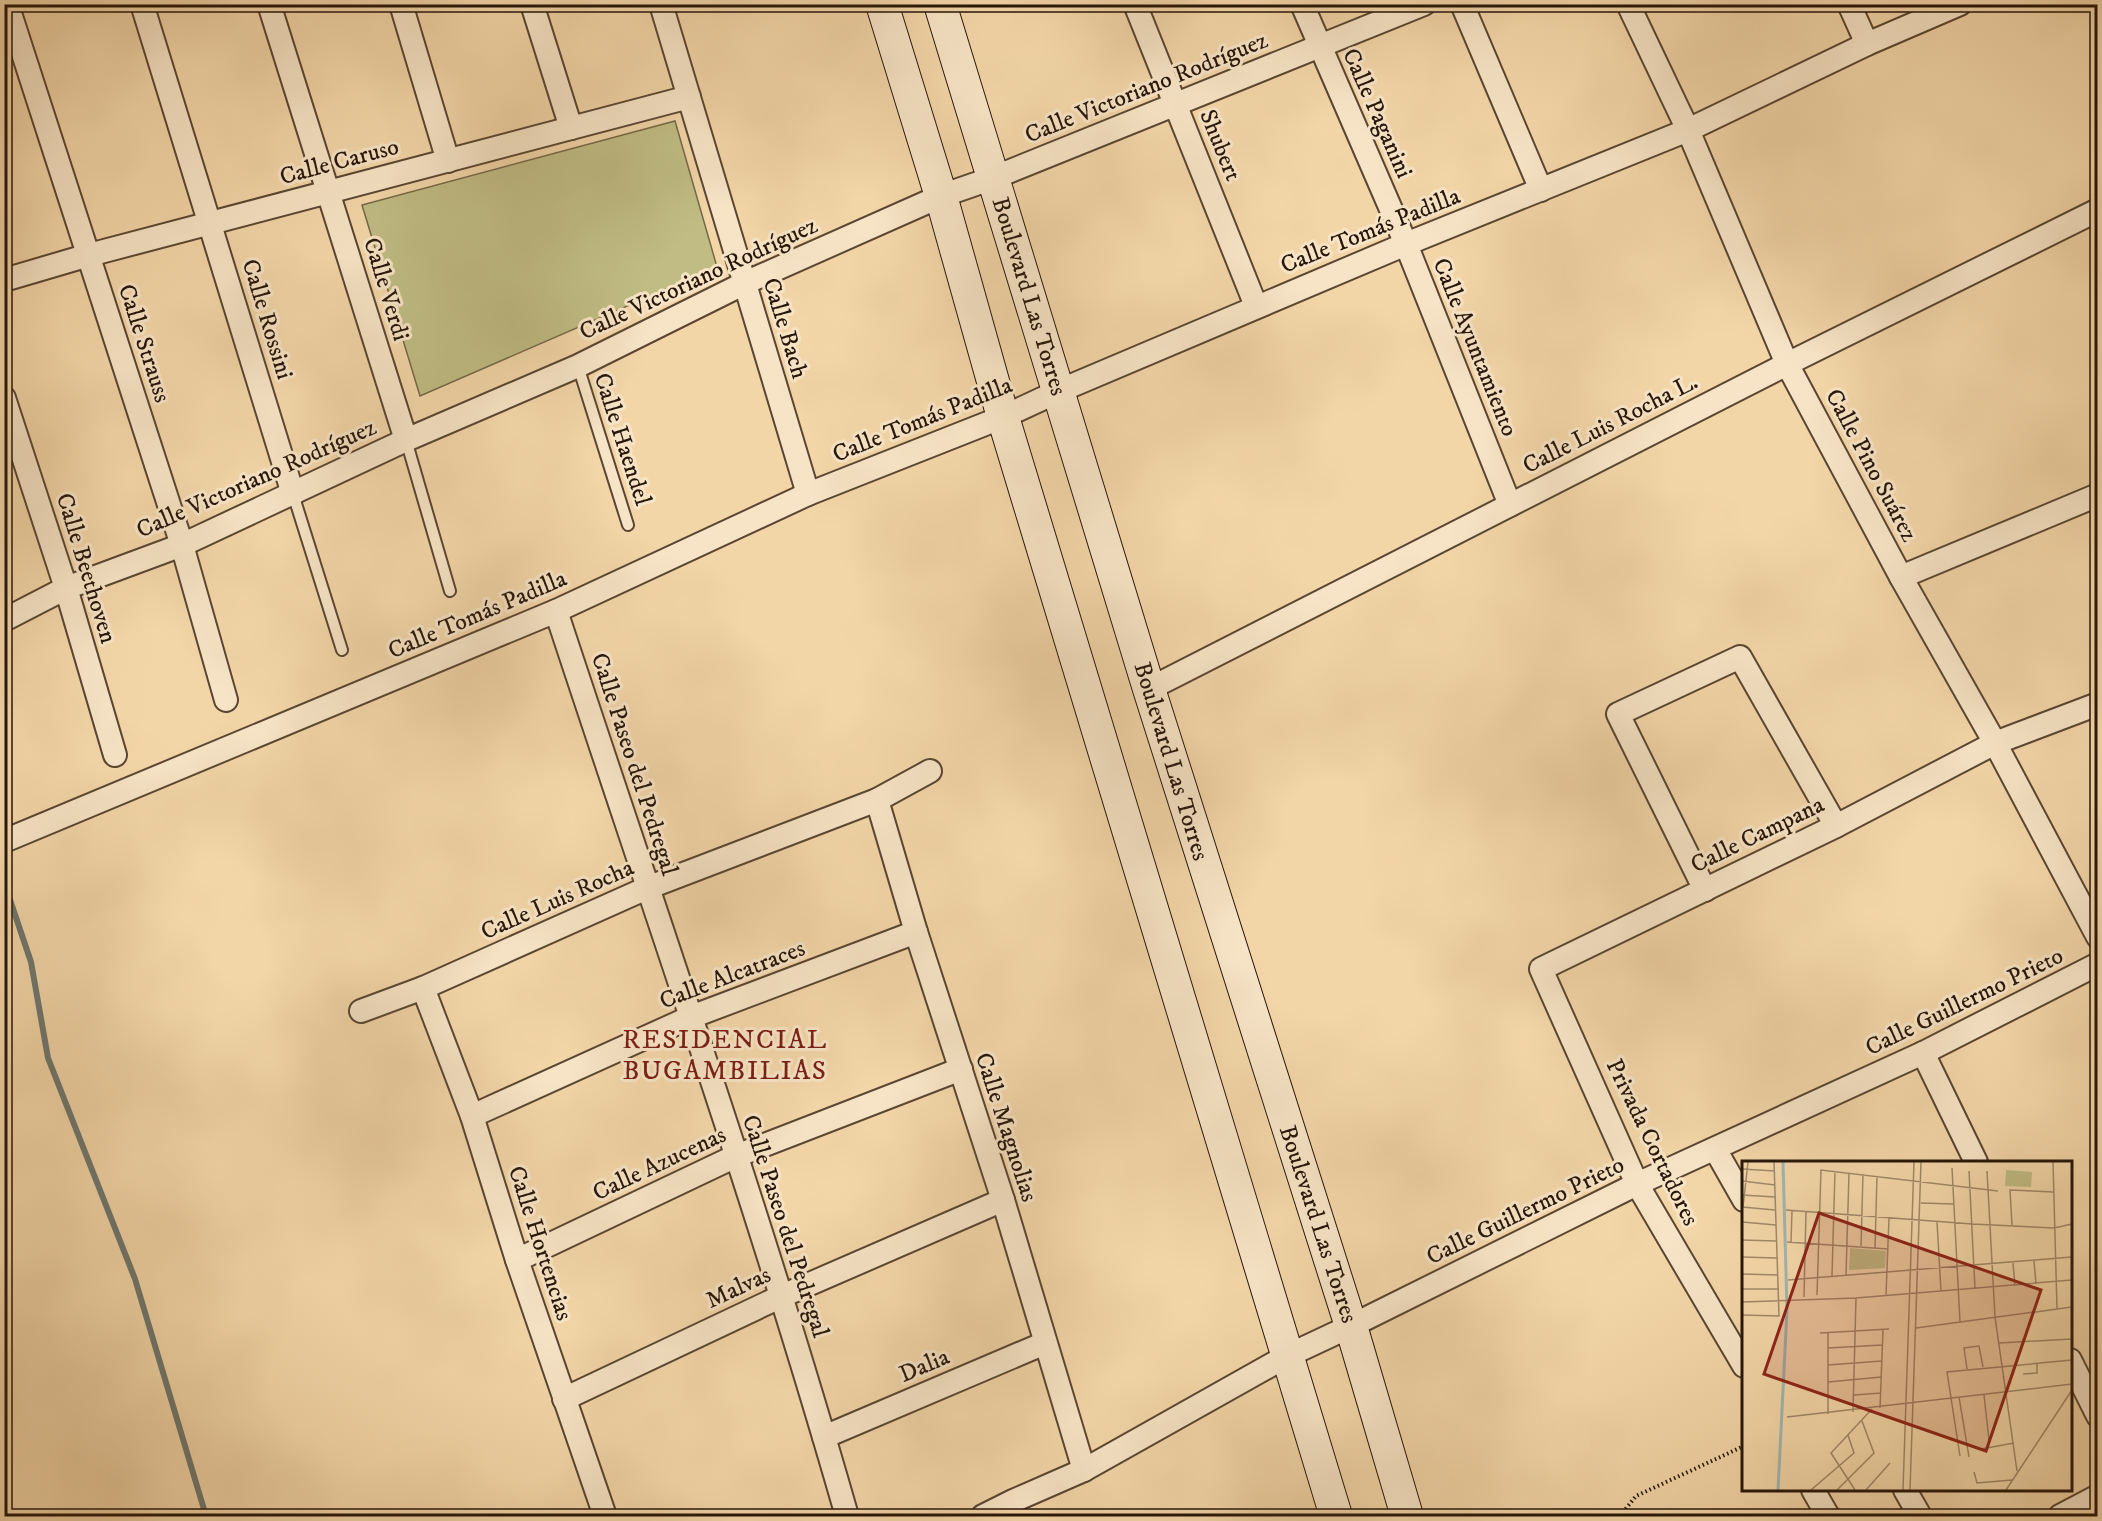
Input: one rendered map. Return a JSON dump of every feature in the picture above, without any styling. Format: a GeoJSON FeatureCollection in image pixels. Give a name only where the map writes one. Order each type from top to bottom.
{"type":"FeatureCollection","features":[{"type":"Feature","properties":{"kind":"street","name":"Calle Strauss"},"geometry":{"type":"LineString","coordinates":[[7,4],[182,544],[226,700]]}},
{"type":"Feature","properties":{"kind":"street","name":"Calle Rossini"},"geometry":{"type":"LineString","coordinates":[[142,4],[293,494]]}},
{"type":"Feature","properties":{"kind":"street","name":"Calle Verdi"},"geometry":{"type":"LineString","coordinates":[[269,4],[406,440]]}},
{"type":"Feature","properties":{"kind":"street"},"geometry":{"type":"LineString","coordinates":[[401,4],[448,161]]}},
{"type":"Feature","properties":{"kind":"street"},"geometry":{"type":"LineString","coordinates":[[532,4],[571,128]]}},
{"type":"Feature","properties":{"kind":"street","name":"Calle Bach"},"geometry":{"type":"LineString","coordinates":[[661,4],[808,494]]}},
{"type":"Feature","properties":{"kind":"street"},"geometry":{"type":"LineString","coordinates":[[882,4],[941,196],[1003,417],[1336,1516]]}},
{"type":"Feature","properties":{"kind":"street","name":"Boulevard Las Torres"},"geometry":{"type":"LineString","coordinates":[[940,4],[1149,689],[1351,1326],[1407,1516]]}},
{"type":"Feature","properties":{"kind":"street","name":"Shubert"},"geometry":{"type":"LineString","coordinates":[[1135,4],[1256,306]]}},
{"type":"Feature","properties":{"kind":"street","name":"Calle Paganini"},"geometry":{"type":"LineString","coordinates":[[1302,4],[1406,244]]}},
{"type":"Feature","properties":{"kind":"street","name":"Calle Victoriano Rodríguez"},"geometry":{"type":"LineString","coordinates":[[4,620],[66,588],[182,544],[406,440],[578,366],[745,283],[941,196],[993,178],[1424,4]]}},
{"type":"Feature","properties":{"kind":"street"},"geometry":{"type":"LineString","coordinates":[[1462,4],[1541,190]]}},
{"type":"Feature","properties":{"kind":"street","name":"Calle Pino Suárez"},"geometry":{"type":"LineString","coordinates":[[1628,4],[1688,130],[1787,364],[1900,577],[1995,742],[2097,937]]}},
{"type":"Feature","properties":{"kind":"street"},"geometry":{"type":"LineString","coordinates":[[1849,4],[1867,44]]}},
{"type":"Feature","properties":{"kind":"street","name":"Calle Tomás Padilla"},"geometry":{"type":"LineString","coordinates":[[4,841],[556,611],[808,494],[1003,417],[1256,306],[1688,130],[1867,44],[1960,4]]}},
{"type":"Feature","properties":{"kind":"street","name":"Calle Caruso"},"geometry":{"type":"LineString","coordinates":[[4,280],[89,255],[689,97]]}},
{"type":"Feature","properties":{"kind":"street","name":"Calle Luis Rocha L."},"geometry":{"type":"LineString","coordinates":[[1149,689],[1787,364],[2097,210]]}},
{"type":"Feature","properties":{"kind":"street","name":"Calle Ayuntamiento"},"geometry":{"type":"LineString","coordinates":[[1406,244],[1510,505]]}},
{"type":"Feature","properties":{"kind":"street","name":"Calle Beethoven"},"geometry":{"type":"LineString","coordinates":[[4,398],[66,588],[115,755]]}},
{"type":"Feature","properties":{"kind":"street"},"geometry":{"type":"LineString","coordinates":[[1900,577],[2097,495]]}},
{"type":"Feature","properties":{"kind":"street","name":"Calle Paseo del Pedregal"},"geometry":{"type":"LineString","coordinates":[[556,611],[692,1017],[782,1296],[847,1516]]}},
{"type":"Feature","properties":{"kind":"street"},"geometry":{"type":"LineString","coordinates":[[1706,890],[1618,714],[1740,657],[1836,826]]}},
{"type":"Feature","properties":{"kind":"street","name":"Calle Campana"},"geometry":{"type":"LineString","coordinates":[[1541,969],[1836,826],[1995,742],[2097,704]]}},
{"type":"Feature","properties":{"kind":"street","name":"Calle Luis Rocha"},"geometry":{"type":"LineString","coordinates":[[361,1011],[423,988],[647,888],[877,800],[930,771]]}},
{"type":"Feature","properties":{"kind":"street","name":"Calle Magnolias"},"geometry":{"type":"LineString","coordinates":[[877,800],[916,932],[1003,1200],[1084,1470]]}},
{"type":"Feature","properties":{"kind":"street","name":"Calle Alcatraces"},"geometry":{"type":"LineString","coordinates":[[472,1116],[692,1017],[916,932]]}},
{"type":"Feature","properties":{"kind":"street","name":"Calle Guillermo Prieto"},"geometry":{"type":"LineString","coordinates":[[983,1516],[1010,1508],[1084,1470],[1287,1356],[1637,1184],[1923,1053],[2097,964]]}},
{"type":"Feature","properties":{"kind":"street","name":"Privada Cortadores"},"geometry":{"type":"LineString","coordinates":[[1541,969],[1637,1184],[1742,1364]]}},
{"type":"Feature","properties":{"kind":"street","name":"Calle Hortencias"},"geometry":{"type":"LineString","coordinates":[[423,988],[472,1116],[517,1260],[605,1516]]}},
{"type":"Feature","properties":{"kind":"street"},"geometry":{"type":"LineString","coordinates":[[1923,1053],[1976,1161]]}},
{"type":"Feature","properties":{"kind":"street","name":"Calle Azucenas"},"geometry":{"type":"LineString","coordinates":[[517,1260],[736,1156],[961,1069]]}},
{"type":"Feature","properties":{"kind":"street"},"geometry":{"type":"LineString","coordinates":[[1715,1149],[1742,1198]]}},
{"type":"Feature","properties":{"kind":"street","name":"Malvas"},"geometry":{"type":"LineString","coordinates":[[564,1399],[782,1296],[1003,1200]]}},
{"type":"Feature","properties":{"kind":"street","name":"Dalia"},"geometry":{"type":"LineString","coordinates":[[824,1437],[1045,1343]]}},
{"type":"Feature","properties":{"kind":"street"},"geometry":{"type":"LineString","coordinates":[[2072,1364],[2097,1416]]}},
{"type":"Feature","properties":{"kind":"street"},"geometry":{"type":"LineString","coordinates":[[1814,1491],[1828,1516]]}},
{"type":"Feature","properties":{"kind":"street"},"geometry":{"type":"LineString","coordinates":[[1906,1491],[1920,1516]]}},
{"type":"Feature","properties":{"kind":"street"},"geometry":{"type":"LineString","coordinates":[[2060,1516],[2097,1496]]}},
{"type":"Feature","properties":{"kind":"lane","name":"Calle Haendel"},"geometry":{"type":"LineString","coordinates":[[578,366],[628,525]]}},
{"type":"Feature","properties":{"kind":"lane","name":"Calle Verdi"},"geometry":{"type":"LineString","coordinates":[[406,440],[450,591]]}},
{"type":"Feature","properties":{"kind":"lane","name":"Calle Rossini"},"geometry":{"type":"LineString","coordinates":[[293,494],[342,650]]}},
{"type":"Feature","properties":{"kind":"path"},"geometry":{"type":"LineString","coordinates":[[1620,1516],[1636,1496],[1742,1446]]}},
{"type":"Feature","properties":{"kind":"shaded area"},"geometry":{"type":"Polygon","coordinates":[[[675,121],[717,267],[420,396],[362,205],[675,121]]]}},
{"type":"Feature","properties":{"kind":"waterway"},"geometry":{"type":"LineString","coordinates":[[4,882],[31,962],[48,1058],[135,1279],[206,1516]]}},
{"type":"Feature","properties":{"kind":"district","name":"RESIDENCIAL BUGAMBILIAS"},"geometry":{"type":"Point","coordinates":[725,1054]}}]}
